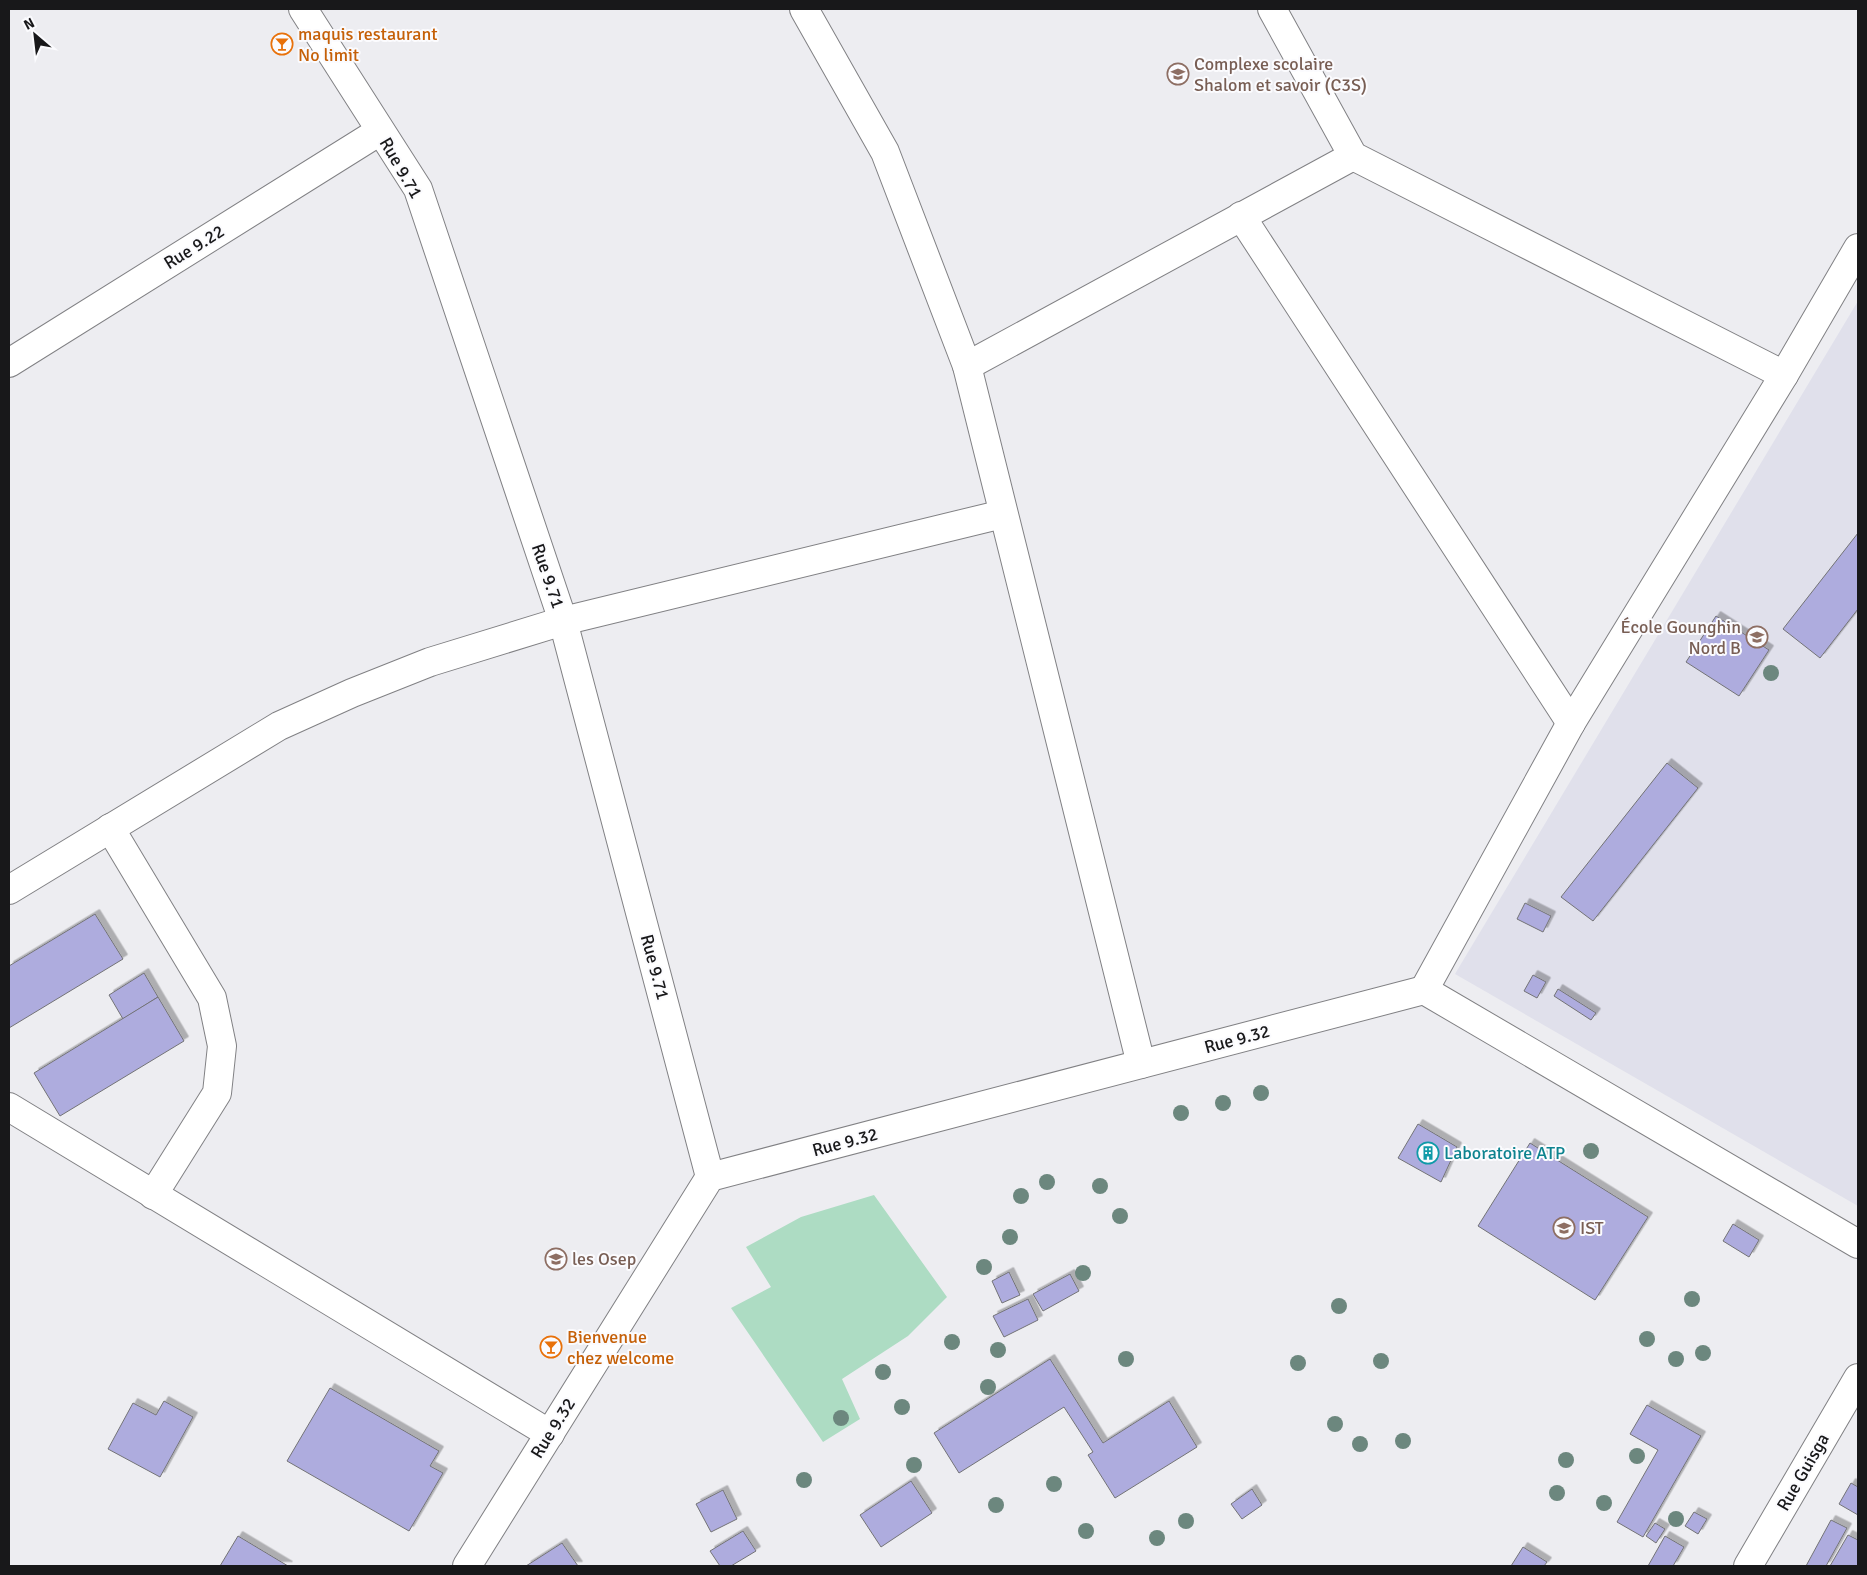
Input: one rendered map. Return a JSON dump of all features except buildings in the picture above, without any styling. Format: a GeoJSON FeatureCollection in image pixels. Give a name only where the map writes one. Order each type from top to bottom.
{"type":"FeatureCollection","features":[{"type":"Feature","properties":{"kind":"street","name":"Rue 9.71"},"geometry":{"type":"LineString","coordinates":[[303,9],[380,132],[418,188],[563,621],[710,1177]]}},
{"type":"Feature","properties":{"kind":"street"},"geometry":{"type":"LineString","coordinates":[[804,9],[885,152],[967,366],[1141,1064]]}},
{"type":"Feature","properties":{"kind":"street"},"geometry":{"type":"LineString","coordinates":[[1272,9],[1353,156],[1784,375]]}},
{"type":"Feature","properties":{"kind":"street","name":"Rue 9.22"},"geometry":{"type":"LineString","coordinates":[[9,363],[380,132]]}},
{"type":"Feature","properties":{"kind":"street"},"geometry":{"type":"LineString","coordinates":[[967,366],[1353,156]]}},
{"type":"Feature","properties":{"kind":"street"},"geometry":{"type":"LineString","coordinates":[[1241,216],[1571,723]]}},
{"type":"Feature","properties":{"kind":"street"},"geometry":{"type":"LineString","coordinates":[[1858,248],[1784,375],[1571,723],[1424,990],[1858,1244]]}},
{"type":"Feature","properties":{"kind":"street"},"geometry":{"type":"LineString","coordinates":[[9,890],[279,726],[352,693],[430,662],[563,621],[1003,514]]}},
{"type":"Feature","properties":{"kind":"street"},"geometry":{"type":"LineString","coordinates":[[110,828],[212,998],[222,1046],[217,1094],[153,1196]]}},
{"type":"Feature","properties":{"kind":"street","name":"Rue 9.32"},"geometry":{"type":"LineString","coordinates":[[467,1566],[710,1177],[1424,990]]}},
{"type":"Feature","properties":{"kind":"street"},"geometry":{"type":"LineString","coordinates":[[9,1109],[550,1434]]}},
{"type":"Feature","properties":{"kind":"street","name":"Rue Guisga"},"geometry":{"type":"LineString","coordinates":[[1748,1566],[1858,1378]]}},
{"type":"Feature","properties":{"kind":"shaded area","name":"École Gounghin Nord B"},"geometry":{"type":"Polygon","coordinates":[[[1858,301],[1858,1206],[1455,974],[1858,301]]]}},
{"type":"Feature","properties":{"kind":"green space"},"geometry":{"type":"Polygon","coordinates":[[[874,1195],[947,1297],[908,1336],[842,1379],[860,1419],[823,1442],[731,1308],[771,1287],[746,1247],[801,1217],[874,1195]]]}},
{"type":"Feature","properties":{"kind":"place","name":"maquis restaurant No limit"},"geometry":{"type":"Point","coordinates":[282,44]}},
{"type":"Feature","properties":{"kind":"place","name":"Complexe scolaire Shalom et savoir (C3S)"},"geometry":{"type":"Point","coordinates":[1178,74]}},
{"type":"Feature","properties":{"kind":"place","name":"École Gounghin Nord B"},"geometry":{"type":"Point","coordinates":[1757,637]}},
{"type":"Feature","properties":{"kind":"place","name":"Laboratoire ATP"},"geometry":{"type":"Point","coordinates":[1428,1153]}},
{"type":"Feature","properties":{"kind":"place","name":"IST"},"geometry":{"type":"Point","coordinates":[1564,1228]}},
{"type":"Feature","properties":{"kind":"place","name":"les Osep"},"geometry":{"type":"Point","coordinates":[556,1259]}},
{"type":"Feature","properties":{"kind":"place","name":"Bienvenue chez welcome"},"geometry":{"type":"Point","coordinates":[551,1347]}}]}
